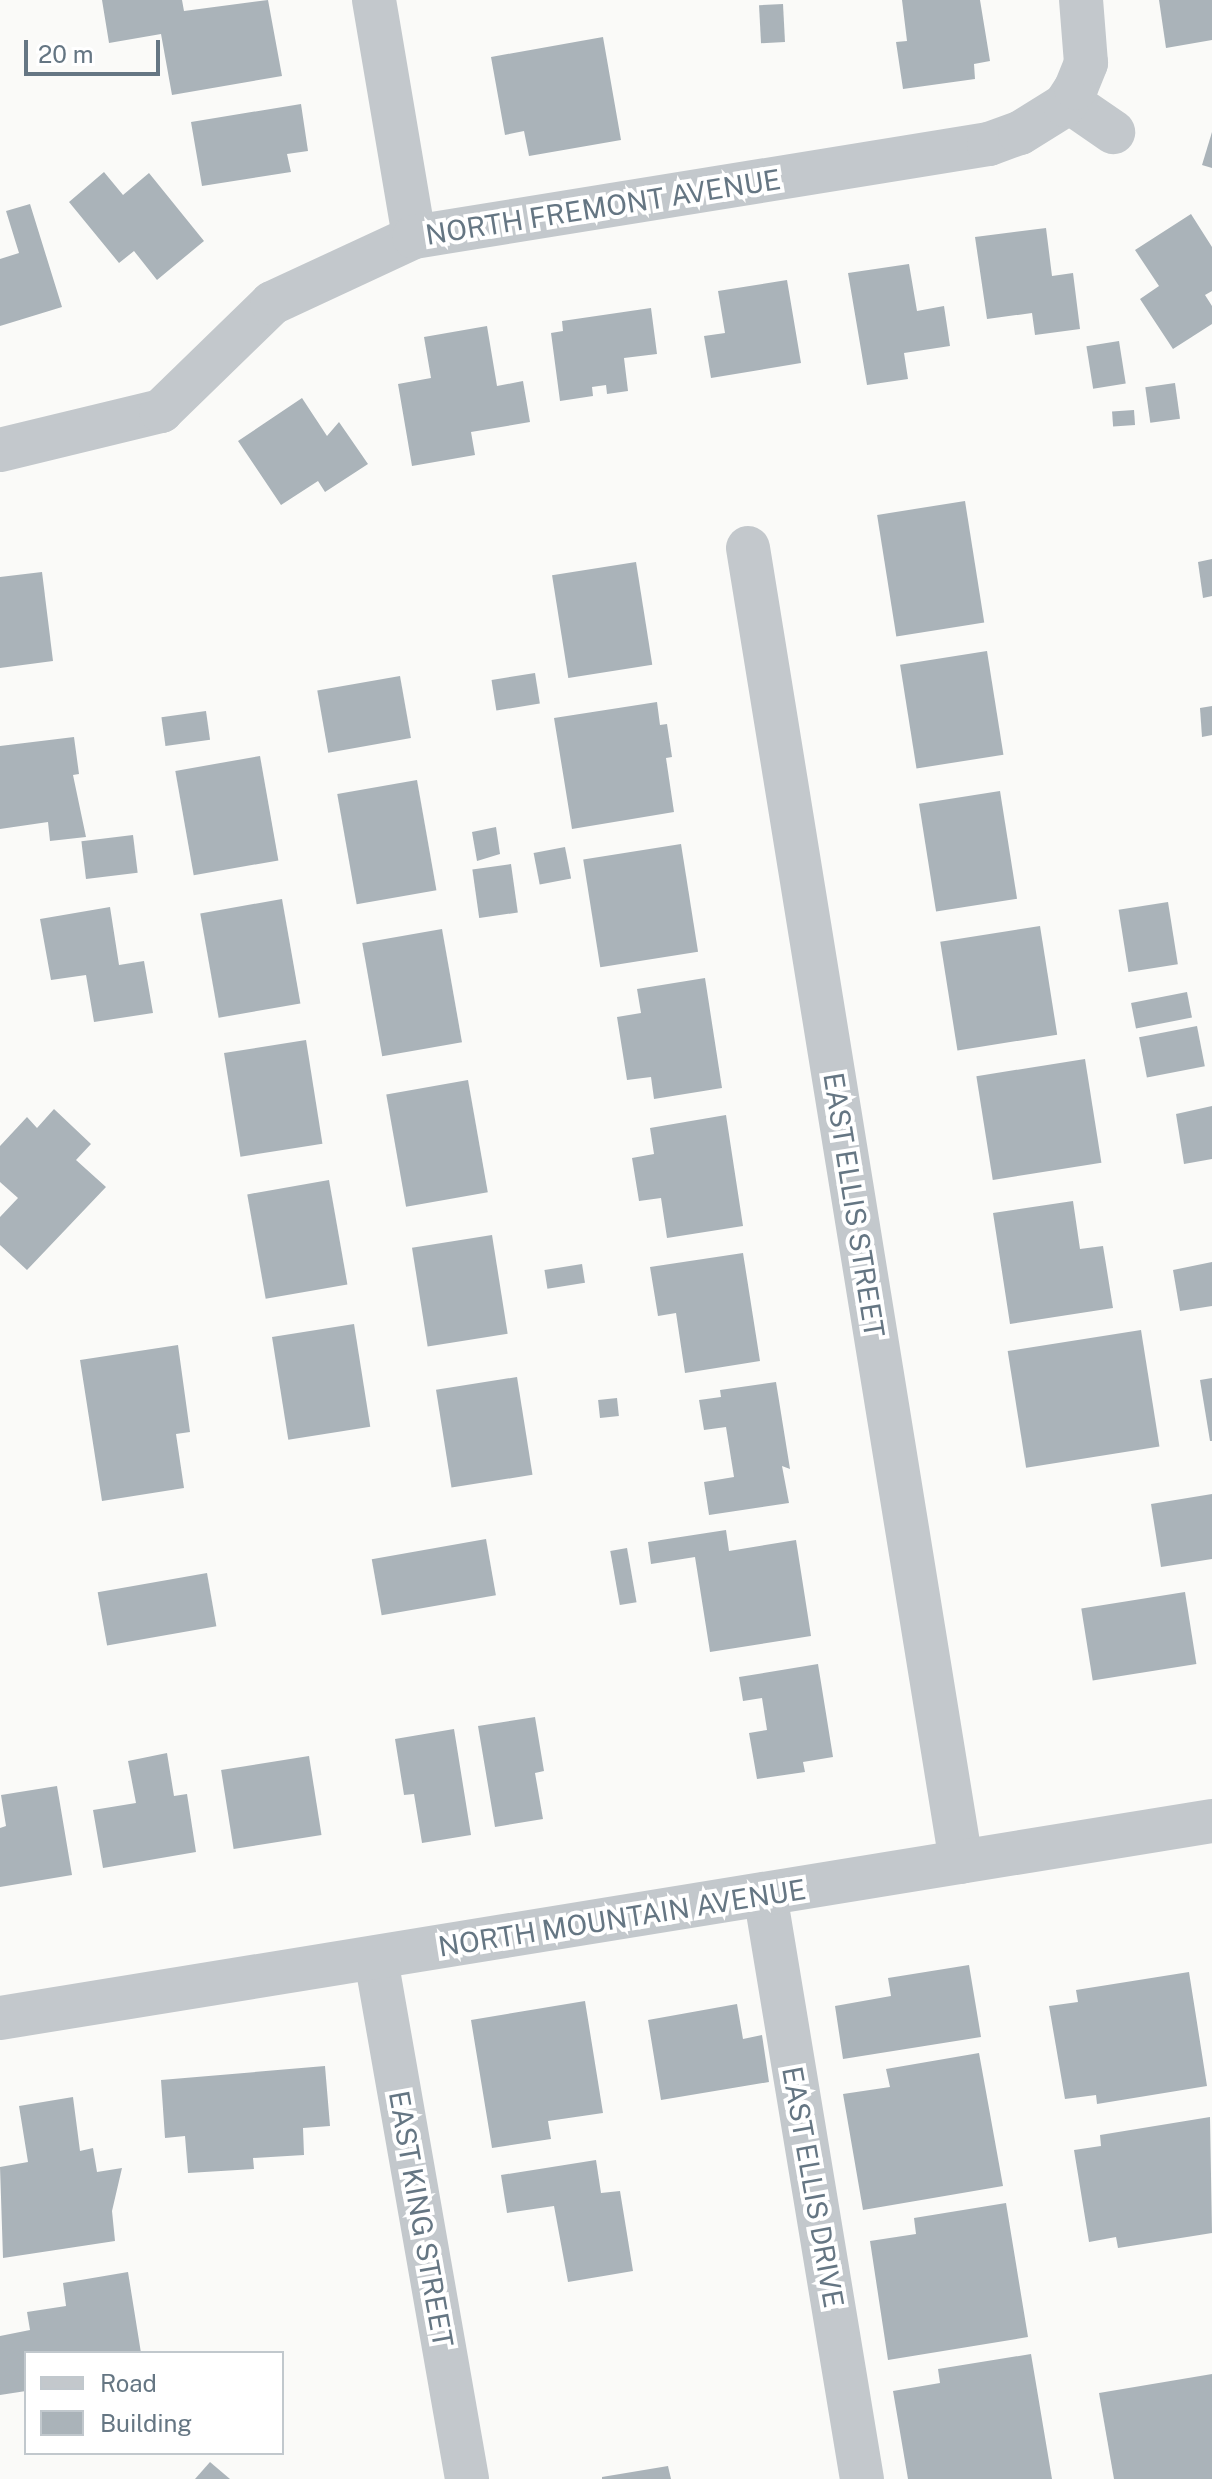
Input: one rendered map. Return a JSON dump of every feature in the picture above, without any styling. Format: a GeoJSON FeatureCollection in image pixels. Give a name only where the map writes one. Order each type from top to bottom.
{"type":"FeatureCollection","features":[{"type":"Feature","properties":{"kind":"street"},"geometry":{"type":"LineString","coordinates":[[374,0],[414,237]]}},
{"type":"Feature","properties":{"kind":"street"},"geometry":{"type":"LineString","coordinates":[[1081,0],[1086,63],[1067,103],[1113,132]]}},
{"type":"Feature","properties":{"kind":"street","name":"NORTH FREMONT AVENUE"},"geometry":{"type":"LineString","coordinates":[[0,450],[161,411],[272,303],[414,237],[989,144],[1020,133],[1067,103]]}},
{"type":"Feature","properties":{"kind":"street","name":"EAST ELLIS STREET"},"geometry":{"type":"LineString","coordinates":[[748,548],[961,1862]]}},
{"type":"Feature","properties":{"kind":"street","name":"NORTH MOUNTAIN AVENUE"},"geometry":{"type":"LineString","coordinates":[[11,2020],[1212,1821]]}},
{"type":"Feature","properties":{"kind":"street","name":"EAST ELLIS DRIVE"},"geometry":{"type":"LineString","coordinates":[[765,1894],[862,2479]]}},
{"type":"Feature","properties":{"kind":"street","name":"EAST KING STREET"},"geometry":{"type":"LineString","coordinates":[[376,1959],[467,2479]]}},
{"type":"Feature","properties":{"kind":"building"},"geometry":{"type":"Polygon","coordinates":[[[102,0],[182,0],[184,11],[268,0],[282,76],[172,95],[161,34],[109,43],[102,0]]]}},
{"type":"Feature","properties":{"kind":"building"},"geometry":{"type":"Polygon","coordinates":[[[902,0],[980,0],[990,61],[974,64],[975,79],[903,89],[896,42],[907,41],[902,0]]]}},
{"type":"Feature","properties":{"kind":"building"},"geometry":{"type":"Polygon","coordinates":[[[1159,0],[1212,0],[1212,40],[1166,48],[1159,0]]]}},
{"type":"Feature","properties":{"kind":"building"},"geometry":{"type":"Polygon","coordinates":[[[783,4],[785,42],[761,43],[759,5],[783,4]]]}},
{"type":"Feature","properties":{"kind":"building"},"geometry":{"type":"Polygon","coordinates":[[[603,37],[621,140],[529,156],[524,131],[505,135],[491,57],[603,37]]]}},
{"type":"Feature","properties":{"kind":"building"},"geometry":{"type":"Polygon","coordinates":[[[301,104],[308,151],[287,154],[291,172],[202,186],[191,122],[301,104]]]}},
{"type":"Feature","properties":{"kind":"building"},"geometry":{"type":"Polygon","coordinates":[[[1212,132],[1212,168],[1202,165],[1212,132]]]}},
{"type":"Feature","properties":{"kind":"building"},"geometry":{"type":"Polygon","coordinates":[[[104,172],[123,195],[149,173],[204,241],[157,280],[134,251],[119,263],[69,202],[104,172]]]}},
{"type":"Feature","properties":{"kind":"building"},"geometry":{"type":"Polygon","coordinates":[[[30,204],[62,307],[0,326],[0,259],[19,253],[6,211],[30,204]]]}},
{"type":"Feature","properties":{"kind":"building"},"geometry":{"type":"Polygon","coordinates":[[[1191,214],[1212,247],[1212,291],[1205,295],[1212,306],[1212,324],[1173,349],[1140,299],[1159,286],[1135,250],[1191,214]]]}},
{"type":"Feature","properties":{"kind":"building"},"geometry":{"type":"Polygon","coordinates":[[[1046,228],[1052,276],[1073,273],[1080,329],[1035,335],[1032,313],[987,319],[975,237],[1046,228]]]}},
{"type":"Feature","properties":{"kind":"building"},"geometry":{"type":"Polygon","coordinates":[[[909,264],[917,311],[944,306],[950,346],[904,353],[908,379],[867,385],[848,273],[909,264]]]}},
{"type":"Feature","properties":{"kind":"building"},"geometry":{"type":"Polygon","coordinates":[[[787,280],[801,363],[711,378],[704,336],[725,333],[718,291],[787,280]]]}},
{"type":"Feature","properties":{"kind":"building"},"geometry":{"type":"Polygon","coordinates":[[[651,308],[657,354],[624,358],[628,391],[607,394],[606,385],[592,387],[593,396],[560,401],[551,333],[563,331],[562,321],[651,308]]]}},
{"type":"Feature","properties":{"kind":"building"},"geometry":{"type":"Polygon","coordinates":[[[487,326],[497,386],[523,381],[530,422],[471,432],[475,455],[412,466],[398,384],[431,378],[424,337],[487,326]]]}},
{"type":"Feature","properties":{"kind":"building"},"geometry":{"type":"Polygon","coordinates":[[[1119,341],[1126,383],[1093,389],[1086,346],[1119,341]]]}},
{"type":"Feature","properties":{"kind":"building"},"geometry":{"type":"Polygon","coordinates":[[[1175,383],[1180,419],[1150,423],[1145,387],[1175,383]]]}},
{"type":"Feature","properties":{"kind":"building"},"geometry":{"type":"Polygon","coordinates":[[[302,398],[327,436],[339,422],[368,464],[325,492],[318,481],[281,505],[238,441],[302,398]]]}},
{"type":"Feature","properties":{"kind":"building"},"geometry":{"type":"Polygon","coordinates":[[[1134,410],[1135,425],[1113,426],[1112,412],[1134,410]]]}},
{"type":"Feature","properties":{"kind":"building"},"geometry":{"type":"Polygon","coordinates":[[[965,501],[984,622],[896,636],[877,515],[965,501]]]}},
{"type":"Feature","properties":{"kind":"building"},"geometry":{"type":"Polygon","coordinates":[[[1212,559],[1212,596],[1203,598],[1198,562],[1212,559]]]}},
{"type":"Feature","properties":{"kind":"building"},"geometry":{"type":"Polygon","coordinates":[[[636,562],[652,665],[568,678],[552,575],[636,562]]]}},
{"type":"Feature","properties":{"kind":"building"},"geometry":{"type":"Polygon","coordinates":[[[42,572],[53,661],[0,668],[0,577],[42,572]]]}},
{"type":"Feature","properties":{"kind":"building"},"geometry":{"type":"Polygon","coordinates":[[[987,651],[1003,755],[917,768],[900,665],[987,651]]]}},
{"type":"Feature","properties":{"kind":"building"},"geometry":{"type":"Polygon","coordinates":[[[535,673],[540,704],[496,711],[492,680],[535,673]]]}},
{"type":"Feature","properties":{"kind":"building"},"geometry":{"type":"Polygon","coordinates":[[[400,676],[411,738],[328,753],[317,691],[400,676]]]}},
{"type":"Feature","properties":{"kind":"building"},"geometry":{"type":"Polygon","coordinates":[[[657,702],[660,725],[667,724],[672,757],[666,758],[674,812],[572,829],[554,718],[657,702]]]}},
{"type":"Feature","properties":{"kind":"building"},"geometry":{"type":"Polygon","coordinates":[[[1212,706],[1212,735],[1202,737],[1200,708],[1212,706]]]}},
{"type":"Feature","properties":{"kind":"building"},"geometry":{"type":"Polygon","coordinates":[[[206,711],[210,740],[165,746],[161,717],[206,711]]]}},
{"type":"Feature","properties":{"kind":"building"},"geometry":{"type":"Polygon","coordinates":[[[74,737],[79,774],[73,775],[86,837],[50,841],[48,822],[0,829],[0,746],[74,737]]]}},
{"type":"Feature","properties":{"kind":"building"},"geometry":{"type":"Polygon","coordinates":[[[260,756],[278,860],[194,875],[175,771],[260,756]]]}},
{"type":"Feature","properties":{"kind":"building"},"geometry":{"type":"Polygon","coordinates":[[[417,780],[436,890],[357,904],[337,794],[417,780]]]}},
{"type":"Feature","properties":{"kind":"building"},"geometry":{"type":"Polygon","coordinates":[[[1000,791],[1017,899],[936,911],[919,804],[1000,791]]]}},
{"type":"Feature","properties":{"kind":"building"},"geometry":{"type":"Polygon","coordinates":[[[496,827],[500,854],[477,861],[472,832],[496,827]]]}},
{"type":"Feature","properties":{"kind":"building"},"geometry":{"type":"Polygon","coordinates":[[[133,835],[138,873],[86,879],[81,841],[133,835]]]}},
{"type":"Feature","properties":{"kind":"building"},"geometry":{"type":"Polygon","coordinates":[[[681,844],[698,952],[600,967],[583,859],[681,844]]]}},
{"type":"Feature","properties":{"kind":"building"},"geometry":{"type":"Polygon","coordinates":[[[565,847],[571,878],[540,885],[534,853],[565,847]]]}},
{"type":"Feature","properties":{"kind":"building"},"geometry":{"type":"Polygon","coordinates":[[[511,864],[518,913],[479,918],[472,869],[511,864]]]}},
{"type":"Feature","properties":{"kind":"building"},"geometry":{"type":"Polygon","coordinates":[[[282,899],[300,1003],[219,1018],[200,913],[282,899]]]}},
{"type":"Feature","properties":{"kind":"building"},"geometry":{"type":"Polygon","coordinates":[[[1168,902],[1178,964],[1128,972],[1119,910],[1168,902]]]}},
{"type":"Feature","properties":{"kind":"building"},"geometry":{"type":"Polygon","coordinates":[[[110,907],[119,965],[144,961],[153,1013],[94,1022],[86,975],[51,980],[40,919],[110,907]]]}},
{"type":"Feature","properties":{"kind":"building"},"geometry":{"type":"Polygon","coordinates":[[[1040,926],[1057,1035],[957,1050],[940,942],[1040,926]]]}},
{"type":"Feature","properties":{"kind":"building"},"geometry":{"type":"Polygon","coordinates":[[[442,929],[462,1042],[382,1056],[362,943],[442,929]]]}},
{"type":"Feature","properties":{"kind":"building"},"geometry":{"type":"Polygon","coordinates":[[[705,978],[722,1088],[654,1099],[651,1077],[627,1080],[617,1017],[641,1013],[637,989],[705,978]]]}},
{"type":"Feature","properties":{"kind":"building"},"geometry":{"type":"Polygon","coordinates":[[[1187,992],[1192,1018],[1136,1028],[1131,1003],[1187,992]]]}},
{"type":"Feature","properties":{"kind":"building"},"geometry":{"type":"Polygon","coordinates":[[[1197,1026],[1205,1066],[1147,1078],[1139,1037],[1197,1026]]]}},
{"type":"Feature","properties":{"kind":"building"},"geometry":{"type":"Polygon","coordinates":[[[306,1040],[322,1144],[240,1157],[224,1053],[306,1040]]]}},
{"type":"Feature","properties":{"kind":"building"},"geometry":{"type":"Polygon","coordinates":[[[1085,1059],[1101,1163],[993,1180],[976,1076],[1085,1059]]]}},
{"type":"Feature","properties":{"kind":"building"},"geometry":{"type":"Polygon","coordinates":[[[468,1080],[488,1192],[406,1207],[386,1094],[468,1080]]]}},
{"type":"Feature","properties":{"kind":"building"},"geometry":{"type":"Polygon","coordinates":[[[1212,1106],[1212,1159],[1184,1164],[1176,1114],[1212,1106]]]}},
{"type":"Feature","properties":{"kind":"building"},"geometry":{"type":"Polygon","coordinates":[[[54,1109],[91,1144],[76,1160],[106,1187],[27,1270],[0,1245],[0,1217],[18,1198],[0,1182],[0,1146],[27,1117],[37,1128],[54,1109]]]}},
{"type":"Feature","properties":{"kind":"building"},"geometry":{"type":"Polygon","coordinates":[[[726,1115],[743,1226],[667,1238],[661,1198],[639,1201],[632,1158],[654,1154],[650,1128],[726,1115]]]}},
{"type":"Feature","properties":{"kind":"building"},"geometry":{"type":"Polygon","coordinates":[[[329,1180],[347,1284],[266,1299],[247,1194],[329,1180]]]}},
{"type":"Feature","properties":{"kind":"building"},"geometry":{"type":"Polygon","coordinates":[[[1073,1201],[1080,1249],[1103,1246],[1113,1308],[1010,1324],[993,1213],[1073,1201]]]}},
{"type":"Feature","properties":{"kind":"building"},"geometry":{"type":"Polygon","coordinates":[[[492,1235],[508,1334],[428,1346],[412,1248],[492,1235]]]}},
{"type":"Feature","properties":{"kind":"building"},"geometry":{"type":"Polygon","coordinates":[[[743,1253],[760,1361],[685,1373],[676,1313],[658,1316],[650,1267],[743,1253]]]}},
{"type":"Feature","properties":{"kind":"building"},"geometry":{"type":"Polygon","coordinates":[[[1212,1262],[1212,1306],[1180,1311],[1173,1270],[1212,1262]]]}},
{"type":"Feature","properties":{"kind":"building"},"geometry":{"type":"Polygon","coordinates":[[[582,1264],[585,1283],[547,1289],[544,1270],[582,1264]]]}},
{"type":"Feature","properties":{"kind":"building"},"geometry":{"type":"Polygon","coordinates":[[[354,1324],[370,1427],[288,1440],[272,1337],[354,1324]]]}},
{"type":"Feature","properties":{"kind":"building"},"geometry":{"type":"Polygon","coordinates":[[[1141,1330],[1159,1447],[1026,1468],[1008,1351],[1141,1330]]]}},
{"type":"Feature","properties":{"kind":"building"},"geometry":{"type":"Polygon","coordinates":[[[178,1345],[190,1432],[176,1434],[184,1488],[102,1501],[80,1360],[178,1345]]]}},
{"type":"Feature","properties":{"kind":"building"},"geometry":{"type":"Polygon","coordinates":[[[517,1377],[532,1475],[451,1488],[436,1390],[517,1377]]]}},
{"type":"Feature","properties":{"kind":"building"},"geometry":{"type":"Polygon","coordinates":[[[1212,1378],[1212,1441],[1210,1441],[1200,1380],[1212,1378]]]}},
{"type":"Feature","properties":{"kind":"building"},"geometry":{"type":"Polygon","coordinates":[[[776,1382],[790,1469],[782,1466],[789,1503],[709,1515],[704,1482],[734,1477],[726,1427],[704,1430],[699,1400],[721,1397],[720,1390],[776,1382]]]}},
{"type":"Feature","properties":{"kind":"building"},"geometry":{"type":"Polygon","coordinates":[[[617,1398],[619,1416],[600,1418],[598,1400],[617,1398]]]}},
{"type":"Feature","properties":{"kind":"building"},"geometry":{"type":"Polygon","coordinates":[[[1212,1494],[1212,1559],[1161,1567],[1151,1504],[1212,1494]]]}},
{"type":"Feature","properties":{"kind":"building"},"geometry":{"type":"Polygon","coordinates":[[[726,1530],[729,1551],[796,1540],[811,1636],[710,1652],[695,1557],[651,1564],[648,1542],[726,1530]]]}},
{"type":"Feature","properties":{"kind":"building"},"geometry":{"type":"Polygon","coordinates":[[[486,1539],[496,1595],[382,1615],[372,1559],[486,1539]]]}},
{"type":"Feature","properties":{"kind":"building"},"geometry":{"type":"Polygon","coordinates":[[[627,1548],[637,1602],[620,1605],[610,1551],[627,1548]]]}},
{"type":"Feature","properties":{"kind":"building"},"geometry":{"type":"Polygon","coordinates":[[[207,1573],[216,1626],[107,1645],[98,1592],[207,1573]]]}},
{"type":"Feature","properties":{"kind":"building"},"geometry":{"type":"Polygon","coordinates":[[[1185,1592],[1196,1664],[1093,1681],[1081,1608],[1185,1592]]]}},
{"type":"Feature","properties":{"kind":"building"},"geometry":{"type":"Polygon","coordinates":[[[818,1664],[833,1757],[803,1762],[805,1772],[757,1779],[749,1733],[767,1730],[762,1698],[743,1701],[739,1677],[818,1664]]]}},
{"type":"Feature","properties":{"kind":"building"},"geometry":{"type":"Polygon","coordinates":[[[535,1717],[544,1771],[535,1773],[543,1819],[495,1827],[478,1726],[535,1717]]]}},
{"type":"Feature","properties":{"kind":"building"},"geometry":{"type":"Polygon","coordinates":[[[454,1729],[471,1835],[422,1843],[414,1794],[404,1795],[395,1739],[454,1729]]]}},
{"type":"Feature","properties":{"kind":"building"},"geometry":{"type":"Polygon","coordinates":[[[167,1753],[174,1796],[187,1794],[196,1852],[103,1868],[93,1810],[136,1803],[128,1761],[167,1753]]]}},
{"type":"Feature","properties":{"kind":"building"},"geometry":{"type":"Polygon","coordinates":[[[309,1756],[322,1835],[234,1849],[221,1770],[309,1756]]]}},
{"type":"Feature","properties":{"kind":"building"},"geometry":{"type":"Polygon","coordinates":[[[57,1786],[72,1875],[0,1887],[0,1828],[6,1826],[1,1795],[57,1786]]]}},
{"type":"Feature","properties":{"kind":"building"},"geometry":{"type":"Polygon","coordinates":[[[969,1965],[981,2037],[843,2059],[835,2006],[891,1996],[888,1978],[969,1965]]]}},
{"type":"Feature","properties":{"kind":"building"},"geometry":{"type":"Polygon","coordinates":[[[1189,1972],[1207,2086],[1097,2104],[1096,2095],[1065,2099],[1049,2006],[1078,2002],[1076,1990],[1189,1972]]]}},
{"type":"Feature","properties":{"kind":"building"},"geometry":{"type":"Polygon","coordinates":[[[585,2001],[603,2113],[548,2121],[551,2139],[492,2148],[471,2020],[585,2001]]]}},
{"type":"Feature","properties":{"kind":"building"},"geometry":{"type":"Polygon","coordinates":[[[737,2004],[743,2039],[762,2035],[769,2082],[661,2100],[648,2020],[737,2004]]]}},
{"type":"Feature","properties":{"kind":"building"},"geometry":{"type":"Polygon","coordinates":[[[979,2053],[1003,2186],[863,2210],[843,2094],[890,2087],[886,2069],[979,2053]]]}},
{"type":"Feature","properties":{"kind":"building"},"geometry":{"type":"Polygon","coordinates":[[[325,2066],[330,2126],[303,2128],[304,2155],[253,2158],[254,2169],[188,2173],[185,2136],[165,2138],[161,2080],[325,2066]]]}},
{"type":"Feature","properties":{"kind":"building"},"geometry":{"type":"Polygon","coordinates":[[[73,2097],[80,2151],[93,2148],[97,2172],[122,2168],[112,2211],[115,2241],[3,2258],[0,2167],[28,2162],[19,2106],[73,2097]]]}},
{"type":"Feature","properties":{"kind":"building"},"geometry":{"type":"Polygon","coordinates":[[[1210,2117],[1212,2233],[1118,2248],[1116,2237],[1089,2242],[1074,2150],[1101,2146],[1100,2135],[1210,2117]]]}},
{"type":"Feature","properties":{"kind":"building"},"geometry":{"type":"Polygon","coordinates":[[[596,2160],[601,2193],[620,2191],[633,2271],[568,2282],[554,2206],[507,2213],[501,2175],[596,2160]]]}},
{"type":"Feature","properties":{"kind":"building"},"geometry":{"type":"Polygon","coordinates":[[[1006,2203],[1028,2337],[888,2360],[870,2241],[916,2234],[914,2218],[1006,2203]]]}},
{"type":"Feature","properties":{"kind":"building"},"geometry":{"type":"Polygon","coordinates":[[[128,2272],[141,2351],[24,2351],[24,2391],[0,2395],[0,2336],[30,2330],[27,2312],[66,2306],[63,2283],[128,2272]]]}},
{"type":"Feature","properties":{"kind":"building"},"geometry":{"type":"Polygon","coordinates":[[[1031,2354],[1052,2479],[908,2479],[893,2391],[940,2383],[938,2369],[1031,2354]]]}},
{"type":"Feature","properties":{"kind":"building"},"geometry":{"type":"Polygon","coordinates":[[[1212,2374],[1212,2479],[1114,2479],[1099,2393],[1212,2374]]]}},
{"type":"Feature","properties":{"kind":"building"},"geometry":{"type":"Polygon","coordinates":[[[210,2462],[230,2479],[195,2479],[210,2462]]]}},
{"type":"Feature","properties":{"kind":"building"},"geometry":{"type":"Polygon","coordinates":[[[668,2466],[671,2479],[602,2479],[602,2477],[668,2466]]]}}]}
